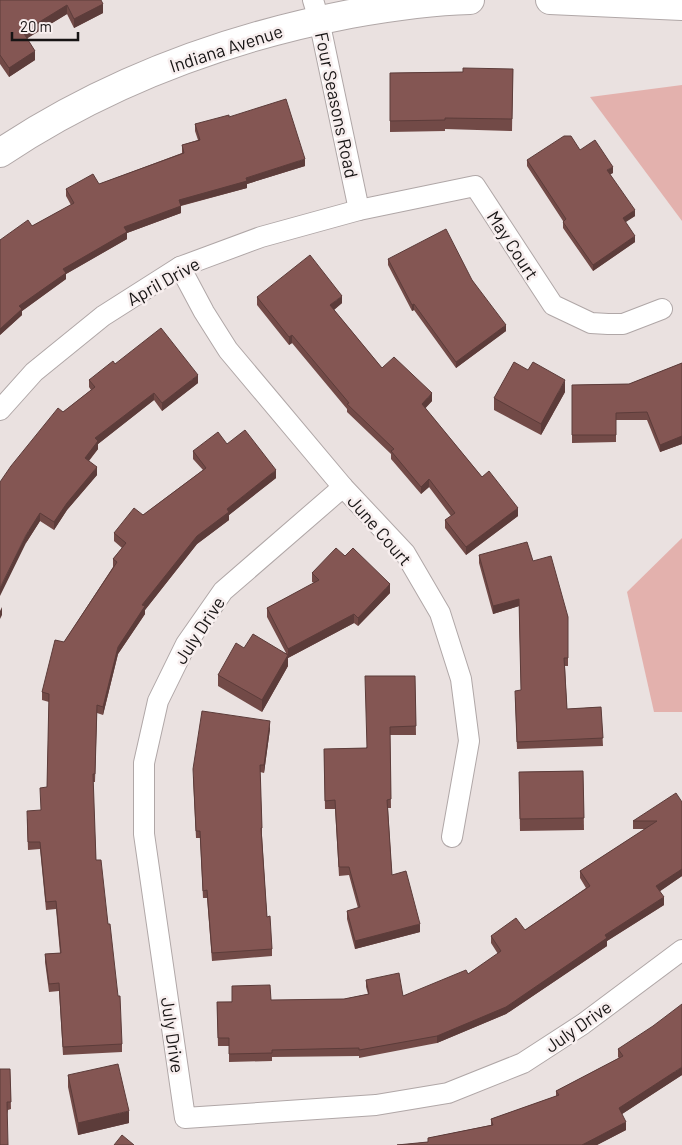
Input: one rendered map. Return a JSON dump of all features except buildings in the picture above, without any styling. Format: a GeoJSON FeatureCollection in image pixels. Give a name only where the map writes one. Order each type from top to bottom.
{"type":"FeatureCollection","features":[{"type":"Feature","properties":{"kind":"street","name":"Indiana Avenue"},"geometry":{"type":"LineString","coordinates":[[0,153],[31,132],[103,93],[180,61],[252,37],[316,10],[376,10],[449,0],[470,0]]}},
{"type":"Feature","properties":{"kind":"street"},"geometry":{"type":"LineString","coordinates":[[550,0],[634,2],[682,6]]}},
{"type":"Feature","properties":{"kind":"street","name":"Four Seasons Road"},"geometry":{"type":"LineString","coordinates":[[316,10],[359,210]]}},
{"type":"Feature","properties":{"kind":"street","name":"May Court"},"geometry":{"type":"LineString","coordinates":[[359,210],[475,186],[553,305],[591,323],[608,324],[623,324],[662,309]]}},
{"type":"Feature","properties":{"kind":"street","name":"April Drive"},"geometry":{"type":"LineString","coordinates":[[0,410],[34,372],[103,316],[180,267],[261,237],[359,210]]}},
{"type":"Feature","properties":{"kind":"street","name":"June Court"},"geometry":{"type":"LineString","coordinates":[[180,267],[204,312],[228,350],[343,487],[405,553],[440,613],[461,679],[469,742],[452,837]]}},
{"type":"Feature","properties":{"kind":"street","name":"July Drive"},"geometry":{"type":"LineString","coordinates":[[343,487],[223,591],[186,644],[158,701],[144,763],[144,834],[185,1118],[376,1105],[448,1093],[523,1063],[583,1024],[682,950]]}},
{"type":"Feature","properties":{"kind":"shaded area"},"geometry":{"type":"Polygon","coordinates":[[[682,85],[682,221],[590,97],[682,85]]]}},
{"type":"Feature","properties":{"kind":"shaded area"},"geometry":{"type":"Polygon","coordinates":[[[682,538],[682,712],[654,712],[627,592],[682,538]]]}}]}
